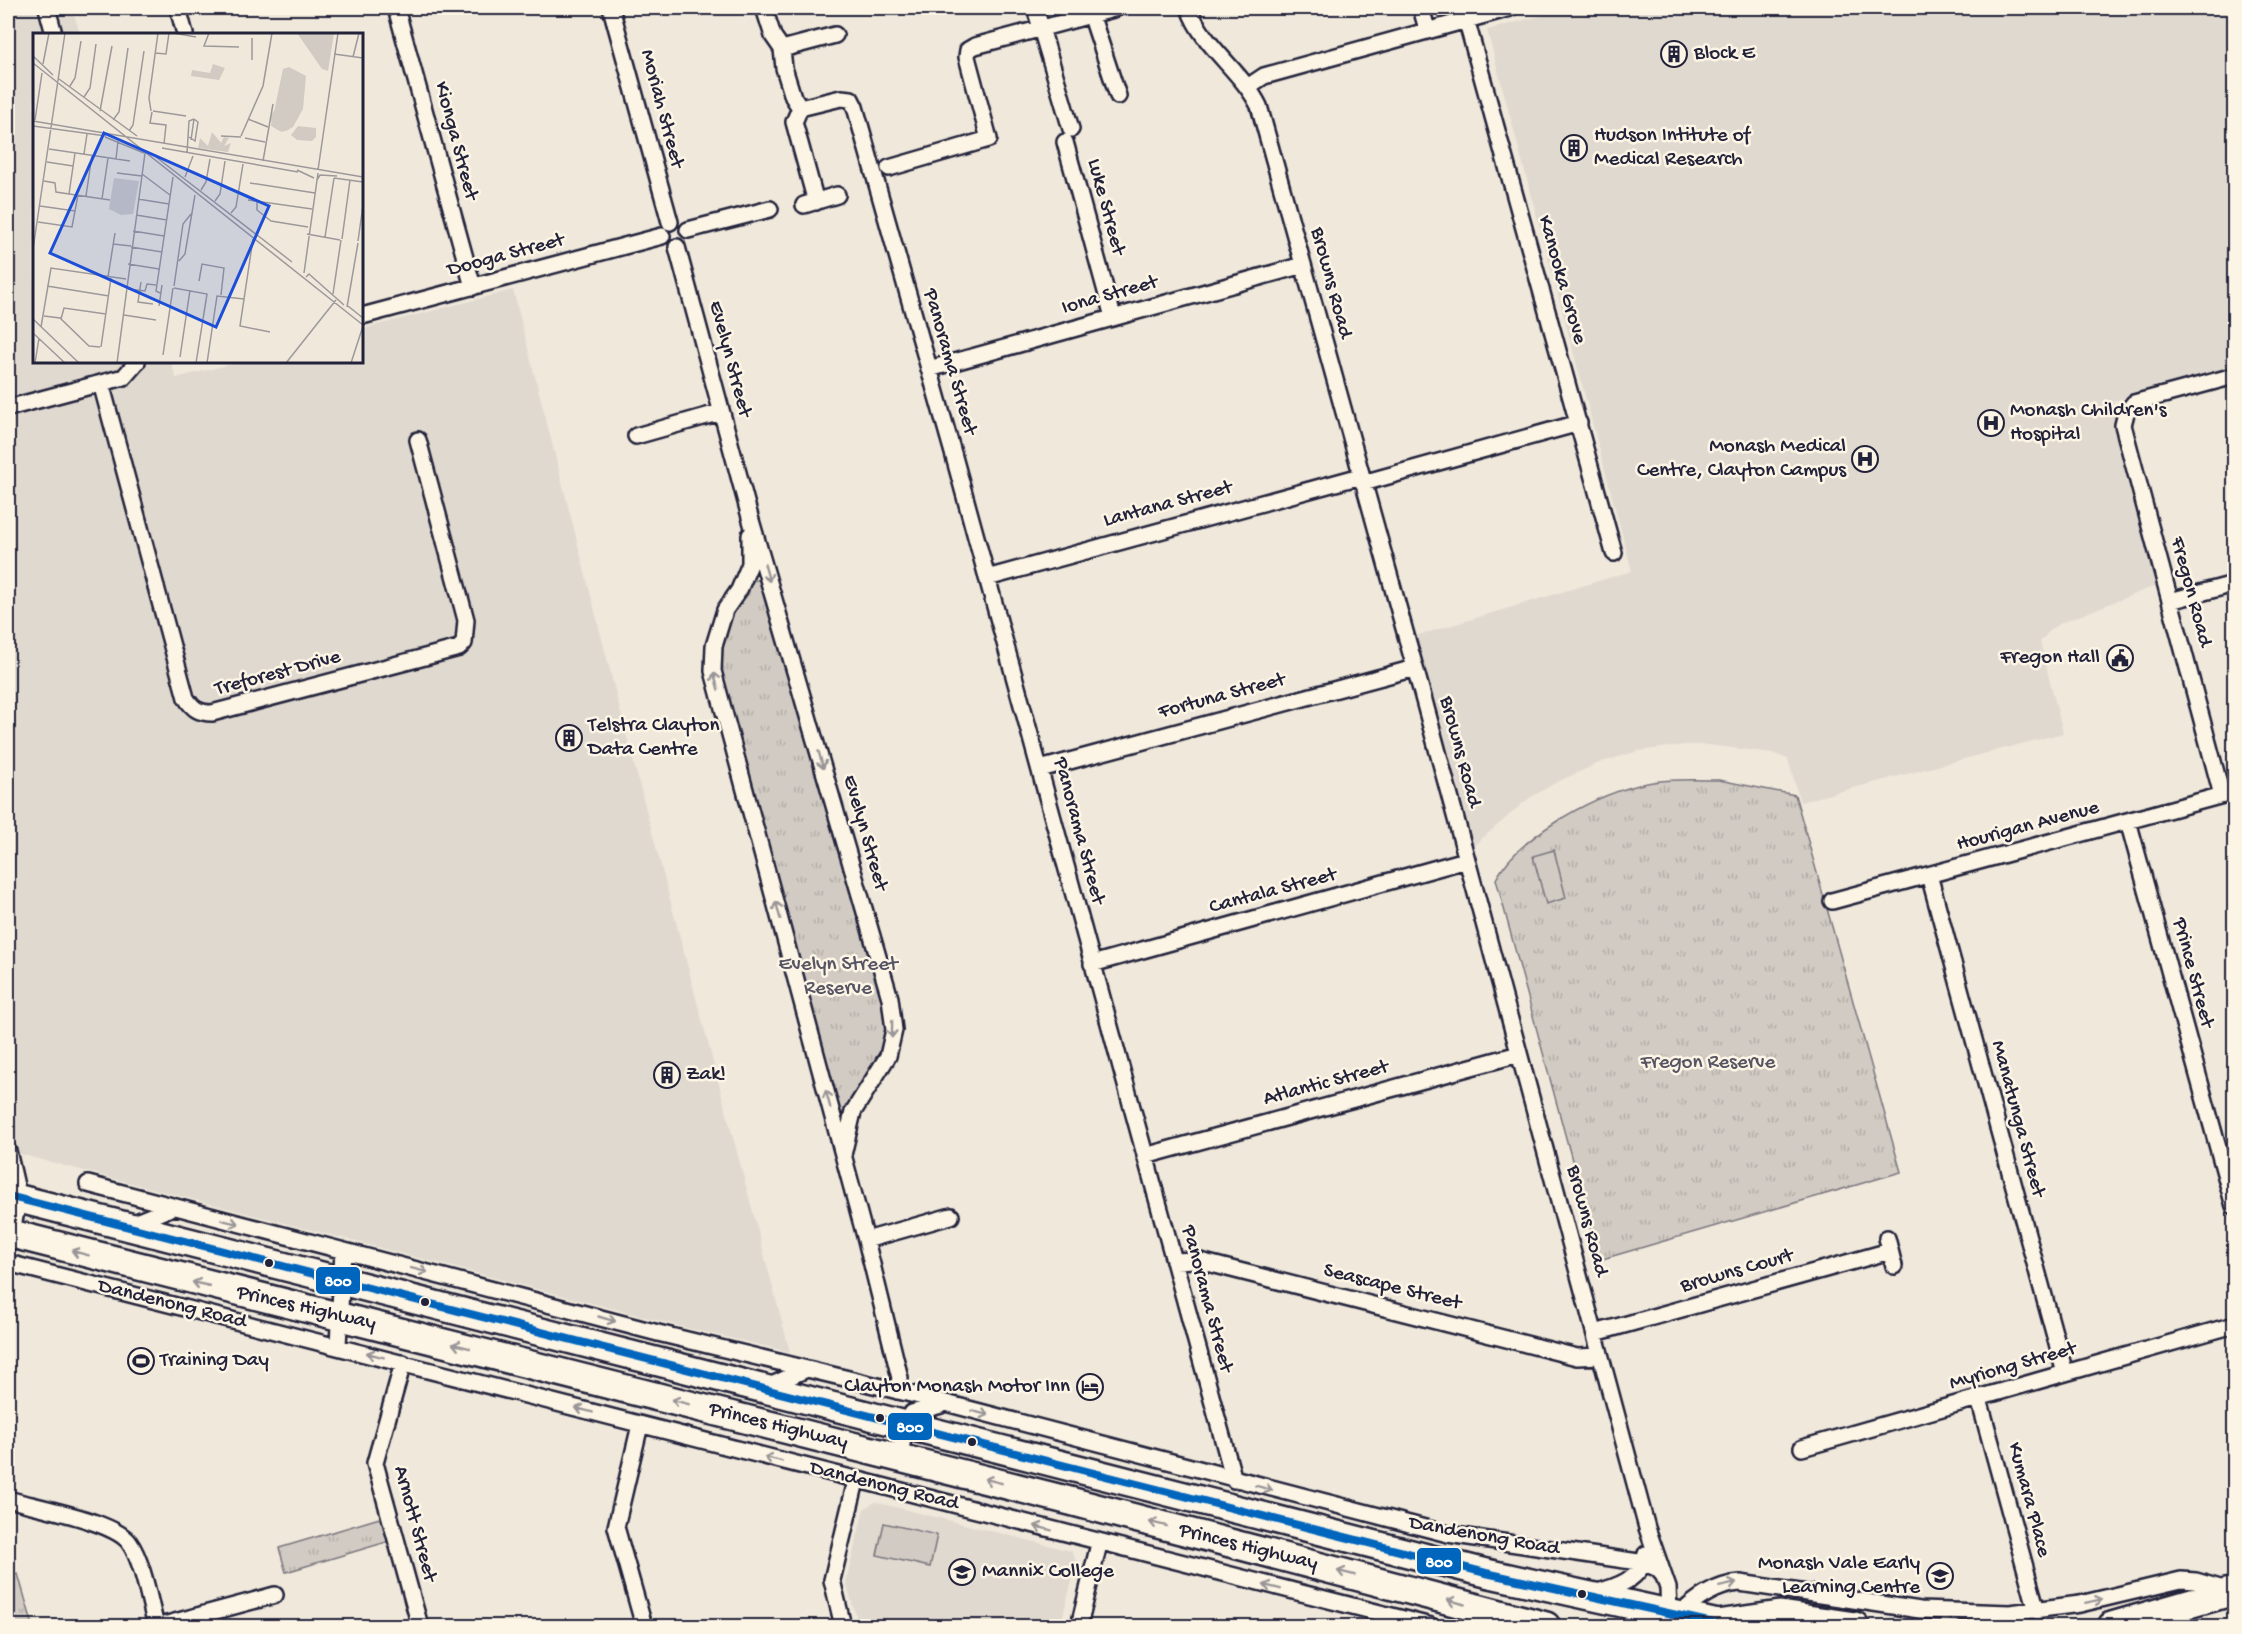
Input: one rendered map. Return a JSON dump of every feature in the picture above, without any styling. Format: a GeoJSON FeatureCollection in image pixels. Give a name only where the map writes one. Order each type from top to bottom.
{"type":"FeatureCollection","features":[{"type":"Feature","properties":{"kind":"highway","name":"Princes Highway"},"geometry":{"type":"LineString","coordinates":[[13,1197],[129,1225],[341,1283],[765,1388],[1328,1534],[1543,1587],[1674,1614]]}},
{"type":"Feature","properties":{"kind":"highway","name":"Princes Highway"},"geometry":{"type":"LineString","coordinates":[[9,1234],[899,1458],[1535,1626]]}},
{"type":"Feature","properties":{"kind":"highway"},"geometry":{"type":"LineString","coordinates":[[1535,1626],[1543,1587]]}},
{"type":"Feature","properties":{"kind":"highway"},"geometry":{"type":"LineString","coordinates":[[2112,1626],[2233,1591]]}},
{"type":"Feature","properties":{"kind":"highway"},"geometry":{"type":"LineString","coordinates":[[1674,1614],[1722,1625],[1780,1615],[1855,1626]]}},
{"type":"Feature","properties":{"kind":"street"},"geometry":{"type":"LineString","coordinates":[[46,8],[54,33]]}},
{"type":"Feature","properties":{"kind":"street"},"geometry":{"type":"LineString","coordinates":[[178,8],[185,33]]}},
{"type":"Feature","properties":{"kind":"street","name":"Kionga Street"},"geometry":{"type":"LineString","coordinates":[[396,8],[473,286]]}},
{"type":"Feature","properties":{"kind":"street","name":"Moriah Street"},"geometry":{"type":"LineString","coordinates":[[611,8],[670,222]]}},
{"type":"Feature","properties":{"kind":"street"},"geometry":{"type":"LineString","coordinates":[[764,8],[773,36],[782,49],[793,98],[800,108],[794,122],[810,204],[837,195]]}},
{"type":"Feature","properties":{"kind":"street","name":"Luke Street"},"geometry":{"type":"LineString","coordinates":[[1035,8],[1113,317]]}},
{"type":"Feature","properties":{"kind":"street"},"geometry":{"type":"LineString","coordinates":[[889,168],[989,139],[967,57],[968,50],[1090,11],[1117,8]]}},
{"type":"Feature","properties":{"kind":"street","name":"Browns Road"},"geometry":{"type":"LineString","coordinates":[[1189,8],[1201,32],[1249,86],[1259,106],[1415,668],[1647,1528],[1674,1614]]}},
{"type":"Feature","properties":{"kind":"street"},"geometry":{"type":"LineString","coordinates":[[1421,8],[1427,29]]}},
{"type":"Feature","properties":{"kind":"street"},"geometry":{"type":"LineString","coordinates":[[1249,86],[1264,76],[1427,29],[1510,8]]}},
{"type":"Feature","properties":{"kind":"street"},"geometry":{"type":"LineString","coordinates":[[1090,11],[1118,96]]}},
{"type":"Feature","properties":{"kind":"street","name":"Kanooka Grove"},"geometry":{"type":"LineString","coordinates":[[1466,20],[1614,553]]}},
{"type":"Feature","properties":{"kind":"street"},"geometry":{"type":"LineString","coordinates":[[782,49],[835,35]]}},
{"type":"Feature","properties":{"kind":"street","name":"Panorama Street"},"geometry":{"type":"LineString","coordinates":[[800,108],[840,98],[850,99],[929,369],[1234,1480]]}},
{"type":"Feature","properties":{"kind":"street"},"geometry":{"type":"LineString","coordinates":[[688,230],[770,209]]}},
{"type":"Feature","properties":{"kind":"street"},"geometry":{"type":"LineString","coordinates":[[670,222],[681,222],[688,230],[686,241],[677,247],[667,244],[662,236],[664,227],[670,222]]}},
{"type":"Feature","properties":{"kind":"street","name":"Dooga Street"},"geometry":{"type":"LineString","coordinates":[[363,316],[662,236]]}},
{"type":"Feature","properties":{"kind":"street","name":"Evelyn Street"},"geometry":{"type":"LineString","coordinates":[[677,247],[750,517],[890,998],[894,1030],[888,1056],[853,1112],[843,1155]]}},
{"type":"Feature","properties":{"kind":"street","name":"Iona Street"},"geometry":{"type":"LineString","coordinates":[[929,369],[1303,265]]}},
{"type":"Feature","properties":{"kind":"street"},"geometry":{"type":"LineString","coordinates":[[8,408],[124,377],[136,363]]}},
{"type":"Feature","properties":{"kind":"street","name":"Fregon Road"},"geometry":{"type":"LineString","coordinates":[[2228,793],[2170,601],[2123,425],[2126,413],[2134,403],[2235,376]]}},
{"type":"Feature","properties":{"kind":"street","name":"Treforest Drive"},"geometry":{"type":"LineString","coordinates":[[101,383],[186,698],[191,706],[202,713],[212,713],[459,648],[464,643],[466,620],[418,440]]}},
{"type":"Feature","properties":{"kind":"street"},"geometry":{"type":"LineString","coordinates":[[636,436],[721,412]]}},
{"type":"Feature","properties":{"kind":"street","name":"Lantana Street"},"geometry":{"type":"LineString","coordinates":[[987,578],[1579,423]]}},
{"type":"Feature","properties":{"kind":"street","name":"Evelyn Street"},"geometry":{"type":"LineString","coordinates":[[750,517],[750,564],[740,591],[725,610],[714,646],[713,671],[866,1240],[900,1378],[897,1391]]}},
{"type":"Feature","properties":{"kind":"street"},"geometry":{"type":"LineString","coordinates":[[2170,601],[2235,584]]}},
{"type":"Feature","properties":{"kind":"street","name":"Fortuna Street"},"geometry":{"type":"LineString","coordinates":[[1040,769],[1415,668]]}},
{"type":"Feature","properties":{"kind":"street","name":"Hourigan Avenue"},"geometry":{"type":"LineString","coordinates":[[1832,901],[2228,793]]}},
{"type":"Feature","properties":{"kind":"street","name":"Prince Street"},"geometry":{"type":"LineString","coordinates":[[2128,821],[2235,1206]]}},
{"type":"Feature","properties":{"kind":"street","name":"Cantala Street"},"geometry":{"type":"LineString","coordinates":[[1092,964],[1466,860]]}},
{"type":"Feature","properties":{"kind":"street","name":"Manatunga Street"},"geometry":{"type":"LineString","coordinates":[[1929,875],[2066,1373]]}},
{"type":"Feature","properties":{"kind":"street","name":"Atlantic Street"},"geometry":{"type":"LineString","coordinates":[[1145,1156],[1519,1054]]}},
{"type":"Feature","properties":{"kind":"street"},"geometry":{"type":"LineString","coordinates":[[8,1151],[13,1197],[9,1234]]}},
{"type":"Feature","properties":{"kind":"street","name":"Dandenong Road"},"geometry":{"type":"LineString","coordinates":[[88,1184],[948,1404],[1301,1497],[1479,1540],[1643,1563],[1659,1569],[1664,1577]]}},
{"type":"Feature","properties":{"kind":"street"},"geometry":{"type":"LineString","coordinates":[[129,1225],[173,1207]]}},
{"type":"Feature","properties":{"kind":"street"},"geometry":{"type":"LineString","coordinates":[[866,1240],[951,1216]]}},
{"type":"Feature","properties":{"kind":"street"},"geometry":{"type":"LineString","coordinates":[[338,1345],[343,1251]]}},
{"type":"Feature","properties":{"kind":"street","name":"Browns Court"},"geometry":{"type":"LineString","coordinates":[[1594,1334],[1890,1252]]}},
{"type":"Feature","properties":{"kind":"street","name":"Seascape Street"},"geometry":{"type":"LineString","coordinates":[[1174,1261],[1196,1260],[1577,1358],[1600,1356]]}},
{"type":"Feature","properties":{"kind":"street","name":"Dandenong Road"},"geometry":{"type":"LineString","coordinates":[[8,1263],[338,1345],[1099,1544],[1431,1626]]}},
{"type":"Feature","properties":{"kind":"street","name":"Myriong Street"},"geometry":{"type":"LineString","coordinates":[[1802,1448],[2235,1325]]}},
{"type":"Feature","properties":{"kind":"street","name":"Arnott Street"},"geometry":{"type":"LineString","coordinates":[[403,1363],[375,1463],[420,1626]]}},
{"type":"Feature","properties":{"kind":"street"},"geometry":{"type":"LineString","coordinates":[[765,1388],[807,1369]]}},
{"type":"Feature","properties":{"kind":"street","name":"Kumara Place"},"geometry":{"type":"LineString","coordinates":[[1979,1399],[2037,1611]]}},
{"type":"Feature","properties":{"kind":"street","name":"Dandenong Road"},"geometry":{"type":"LineString","coordinates":[[899,1458],[906,1425],[915,1411],[948,1404]]}},
{"type":"Feature","properties":{"kind":"street"},"geometry":{"type":"LineString","coordinates":[[640,1425],[616,1527],[644,1626]]}},
{"type":"Feature","properties":{"kind":"street"},"geometry":{"type":"LineString","coordinates":[[843,1626],[832,1580],[856,1480]]}},
{"type":"Feature","properties":{"kind":"street"},"geometry":{"type":"LineString","coordinates":[[1301,1497],[1328,1534]]}},
{"type":"Feature","properties":{"kind":"street"},"geometry":{"type":"LineString","coordinates":[[8,1499],[100,1525],[115,1531],[129,1542],[137,1557],[158,1626],[276,1595]]}},
{"type":"Feature","properties":{"kind":"street","name":"Browns Road"},"geometry":{"type":"LineString","coordinates":[[1643,1563],[1647,1528]]}},
{"type":"Feature","properties":{"kind":"street"},"geometry":{"type":"LineString","coordinates":[[1079,1626],[1099,1544]]}},
{"type":"Feature","properties":{"kind":"street"},"geometry":{"type":"LineString","coordinates":[[1586,1595],[1626,1582],[1643,1563]]}},
{"type":"Feature","properties":{"kind":"street"},"geometry":{"type":"LineString","coordinates":[[1674,1614],[1714,1590],[1740,1583],[1920,1610],[1970,1613],[2037,1611],[2080,1604],[2181,1580],[2196,1581],[2233,1591]]}},
{"type":"Feature","properties":{"kind":"shaded area"},"geometry":{"type":"Polygon","coordinates":[[[8,8],[72,8],[80,33],[33,33],[33,363],[171,363],[176,378],[235,363],[363,363],[363,329],[513,290],[630,749],[790,1352],[683,1327],[8,1151],[8,8]]]}},
{"type":"Feature","properties":{"kind":"shaded area","name":"Monash Medical Centre, Clayton Campus"},"geometry":{"type":"Polygon","coordinates":[[[1570,8],[2234,8],[2234,367],[2113,401],[2160,584],[2063,622],[2052,628],[2040,642],[2063,733],[1800,802],[1788,759],[1772,753],[1708,745],[1684,745],[1638,751],[1599,763],[1555,783],[1528,799],[1471,848],[1416,636],[1632,571],[1487,30],[1570,8]]]}},
{"type":"Feature","properties":{"kind":"shaded area","name":"Mannix College"},"geometry":{"type":"Polygon","coordinates":[[[875,1502],[1071,1551],[1077,1562],[1060,1626],[859,1626],[846,1582],[864,1509],[875,1502]]]}},
{"type":"Feature","properties":{"kind":"green space","name":"Evelyn Street Reserve"},"geometry":{"type":"Polygon","coordinates":[[[763,579],[880,988],[887,1025],[884,1046],[846,1113],[836,1112],[717,678],[720,648],[728,626],[750,581],[763,579]]]}},
{"type":"Feature","properties":{"kind":"green space","name":"Fregon Reserve"},"geometry":{"type":"Polygon","coordinates":[[[1719,780],[1795,795],[1901,1172],[1599,1260],[1496,879],[1506,863],[1538,834],[1597,800],[1635,786],[1656,782],[1719,780]]]}},
{"type":"Feature","properties":{"kind":"green space"},"geometry":{"type":"Polygon","coordinates":[[[1554,850],[1566,898],[1546,904],[1533,856],[1554,850]]]}},
{"type":"Feature","properties":{"kind":"green space"},"geometry":{"type":"Polygon","coordinates":[[[383,1517],[390,1541],[286,1572],[279,1548],[383,1517]]]}},
{"type":"Feature","properties":{"kind":"green space"},"geometry":{"type":"Polygon","coordinates":[[[884,1523],[937,1535],[930,1567],[877,1555],[884,1523]]]}},
{"type":"Feature","properties":{"kind":"green space"},"geometry":{"type":"Polygon","coordinates":[[[18,1574],[33,1626],[8,1626],[8,1577],[18,1574]]]}},
{"type":"Feature","properties":{"kind":"transit line","name":"800"},"geometry":{"type":"LineString","coordinates":[[8,1196],[1486,1573],[1727,1626]]}},
{"type":"Feature","properties":{"kind":"place","name":"Block E"},"geometry":{"type":"Point","coordinates":[1674,54]}},
{"type":"Feature","properties":{"kind":"place","name":"Hudson Intitute of Medical Research"},"geometry":{"type":"Point","coordinates":[1574,148]}},
{"type":"Feature","properties":{"kind":"place","name":"Monash Children's Hospital"},"geometry":{"type":"Point","coordinates":[1991,423]}},
{"type":"Feature","properties":{"kind":"place","name":"Monash Medical Centre, Clayton Campus"},"geometry":{"type":"Point","coordinates":[1865,459]}},
{"type":"Feature","properties":{"kind":"place","name":"Fregon Hall"},"geometry":{"type":"Point","coordinates":[2120,658]}},
{"type":"Feature","properties":{"kind":"place","name":"Telstra Clayton Data Centre"},"geometry":{"type":"Point","coordinates":[569,738]}},
{"type":"Feature","properties":{"kind":"place","name":"Zak!"},"geometry":{"type":"Point","coordinates":[667,1075]}},
{"type":"Feature","properties":{"kind":"place","name":"Training Day"},"geometry":{"type":"Point","coordinates":[141,1361]}},
{"type":"Feature","properties":{"kind":"place","name":"Clayton Monash Motor Inn"},"geometry":{"type":"Point","coordinates":[1090,1387]}},
{"type":"Feature","properties":{"kind":"place","name":"Mannix College"},"geometry":{"type":"Point","coordinates":[962,1572]}},
{"type":"Feature","properties":{"kind":"place","name":"Monash Vale Early Learning Centre"},"geometry":{"type":"Point","coordinates":[1940,1576]}}]}
